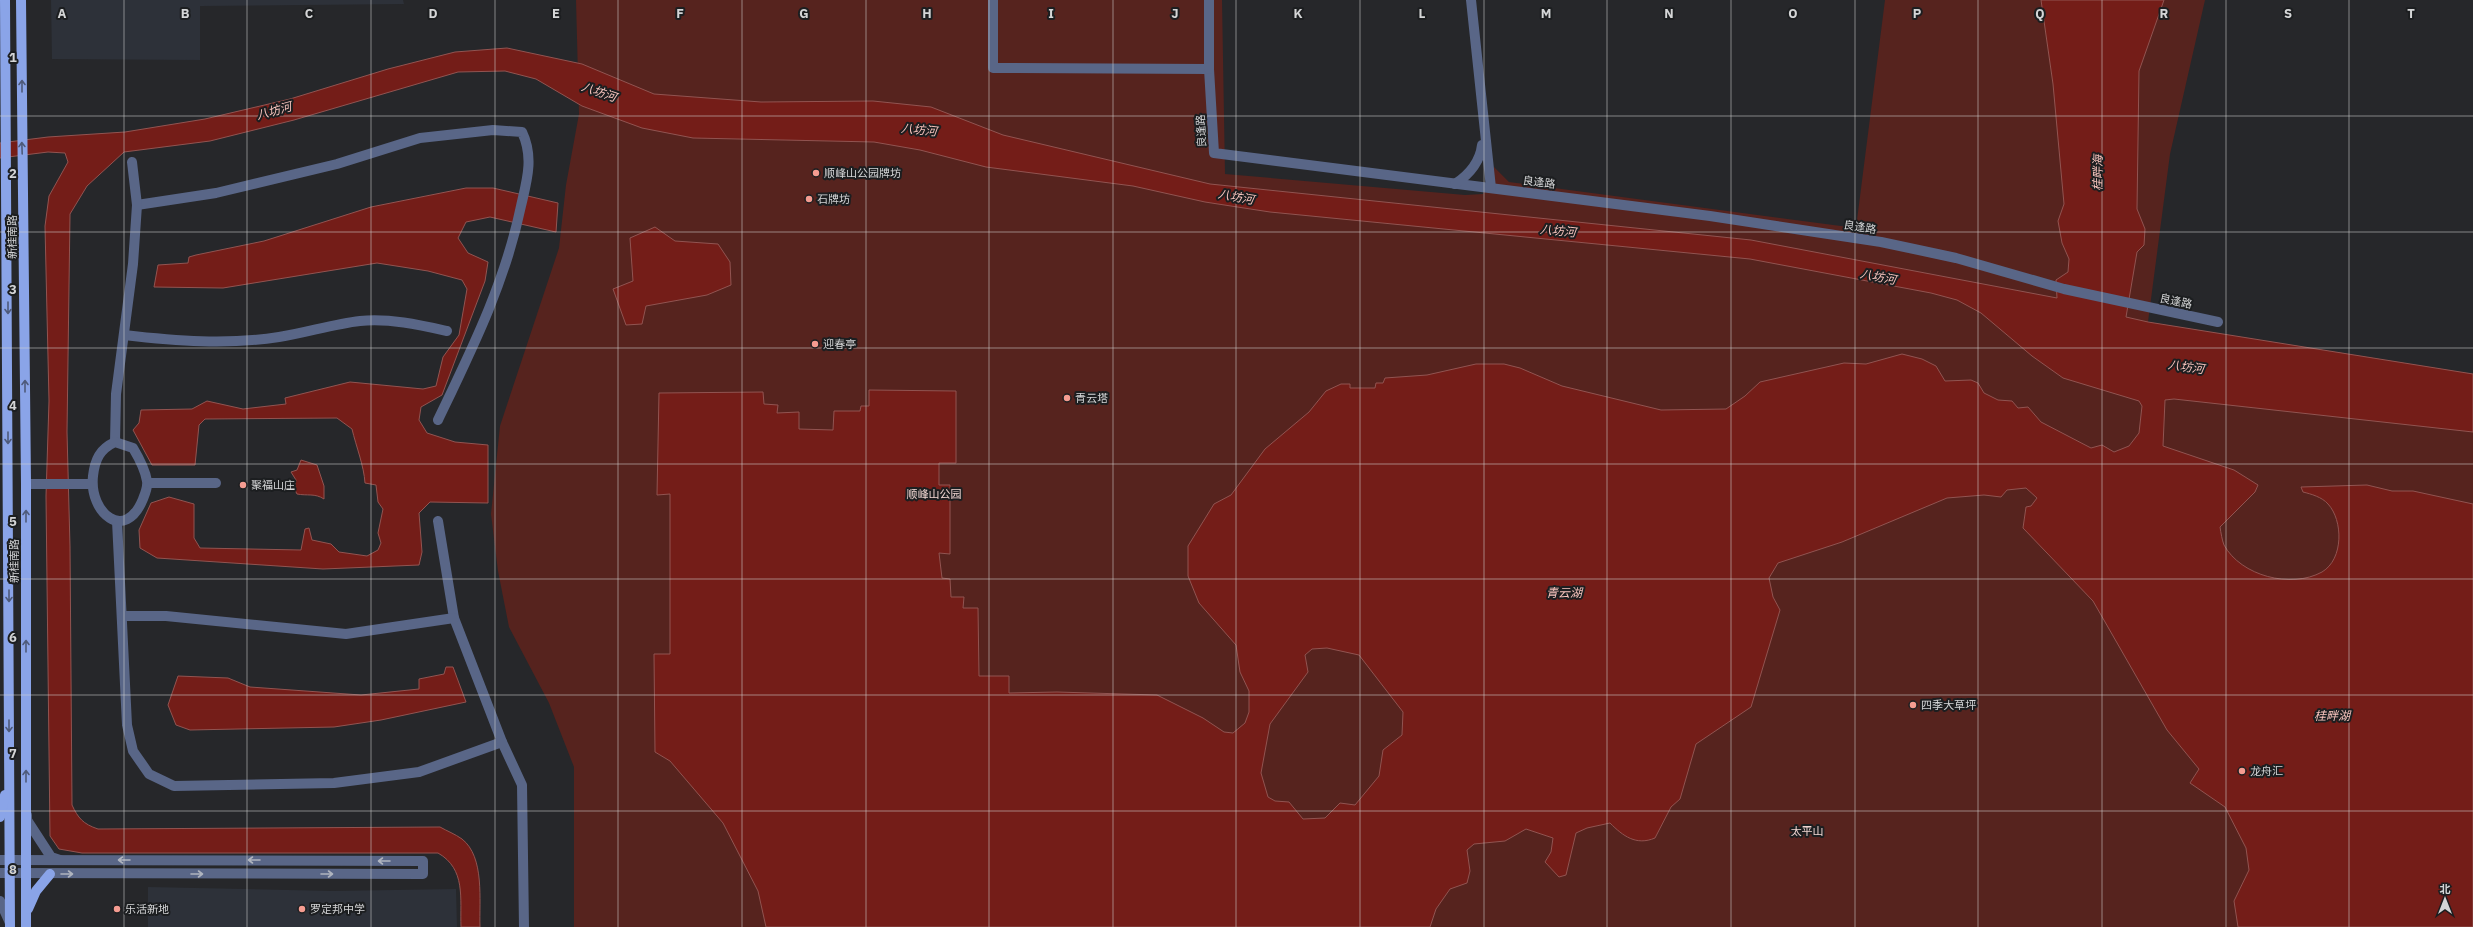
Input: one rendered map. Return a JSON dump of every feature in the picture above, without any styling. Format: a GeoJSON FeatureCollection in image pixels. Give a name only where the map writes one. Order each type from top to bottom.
{"type":"FeatureCollection","features":[{"type":"Feature","properties":{"kind":"main road","name":"新桂南路"},"geometry":{"type":"LineString","coordinates":[[5,0],[5,622],[9,769],[5,874],[10,925]]}},
{"type":"Feature","properties":{"kind":"main road","name":"新桂南路"},"geometry":{"type":"LineString","coordinates":[[21,0],[26,484],[26,926]]}},
{"type":"Feature","properties":{"kind":"main road"},"geometry":{"type":"LineString","coordinates":[[0,817],[9,769]]}},
{"type":"Feature","properties":{"kind":"main road"},"geometry":{"type":"LineString","coordinates":[[26,926],[28,903],[50,874]]}},
{"type":"Feature","properties":{"kind":"street"},"geometry":{"type":"LineString","coordinates":[[993,0],[993,68],[1209,69],[1209,0]]}},
{"type":"Feature","properties":{"kind":"street"},"geometry":{"type":"LineString","coordinates":[[1470,0],[1483,131],[1491,188]]}},
{"type":"Feature","properties":{"kind":"street","name":"良逢路"},"geometry":{"type":"LineString","coordinates":[[1209,69],[1214,153],[1710,216],[1881,242],[1956,258],[2064,290],[2218,322]]}},
{"type":"Feature","properties":{"kind":"street"},"geometry":{"type":"LineString","coordinates":[[137,205],[216,193],[246,186],[337,164],[420,138],[493,130],[522,132],[528,145],[530,163],[516,230],[499,289],[438,420]]}},
{"type":"Feature","properties":{"kind":"street"},"geometry":{"type":"LineString","coordinates":[[1455,184],[1467,176],[1481,157],[1483,131]]}},
{"type":"Feature","properties":{"kind":"street"},"geometry":{"type":"LineString","coordinates":[[115,442],[116,394],[124,335],[137,205],[132,162]]}},
{"type":"Feature","properties":{"kind":"street"},"geometry":{"type":"LineString","coordinates":[[124,335],[185,342],[237,341],[279,337],[361,321],[410,323],[448,331]]}},
{"type":"Feature","properties":{"kind":"street"},"geometry":{"type":"LineString","coordinates":[[115,442],[133,448],[144,468],[148,484],[140,507],[133,516],[117,520],[108,518],[102,513],[96,501],[92,484],[94,466],[98,455],[105,447],[115,442]]}},
{"type":"Feature","properties":{"kind":"street"},"geometry":{"type":"LineString","coordinates":[[148,484],[216,483]]}},
{"type":"Feature","properties":{"kind":"street"},"geometry":{"type":"LineString","coordinates":[[26,484],[92,484]]}},
{"type":"Feature","properties":{"kind":"street"},"geometry":{"type":"LineString","coordinates":[[117,520],[127,725],[133,751],[149,774],[174,786],[334,783],[419,772],[502,742]]}},
{"type":"Feature","properties":{"kind":"street"},"geometry":{"type":"LineString","coordinates":[[438,521],[454,618],[502,742],[522,785],[524,927]]}},
{"type":"Feature","properties":{"kind":"street"},"geometry":{"type":"LineString","coordinates":[[122,616],[166,616],[346,634],[454,618]]}},
{"type":"Feature","properties":{"kind":"street"},"geometry":{"type":"LineString","coordinates":[[26,796],[27,820],[51,857],[62,860]]}},
{"type":"Feature","properties":{"kind":"street"},"geometry":{"type":"LineString","coordinates":[[5,860],[423,861],[423,874],[5,874]]}},
{"type":"Feature","properties":{"kind":"street"},"geometry":{"type":"LineString","coordinates":[[0,901],[10,925]]}},
{"type":"Feature","properties":{"kind":"shaded area"},"geometry":{"type":"Polygon","coordinates":[[[51,0],[403,0],[404,4],[200,6],[200,60],[52,59],[51,0]]]}},
{"type":"Feature","properties":{"kind":"shaded area","name":"罗定邦中学"},"geometry":{"type":"Polygon","coordinates":[[[148,887],[332,891],[456,889],[457,927],[148,927],[148,887]]]}},
{"type":"Feature","properties":{"kind":"green space","name":"顺峰山公园"},"geometry":{"type":"Polygon","coordinates":[[[576,0],[1222,0],[1225,174],[1465,195],[1483,194],[1494,167],[1509,182],[1856,228],[1885,0],[2205,0],[2170,154],[2148,322],[2473,374],[2473,927],[574,927],[574,767],[549,703],[509,627],[498,571],[491,514],[500,426],[559,248],[566,185],[579,114],[576,0]]]}},
{"type":"Feature","properties":{"kind":"water","name":"青云湖"},"geometry":{"type":"Polygon","coordinates":[[[2041,0],[2164,0],[2139,71],[2137,209],[2145,229],[2144,245],[2137,252],[2126,317],[2148,322],[2473,374],[2473,432],[2174,399],[2165,400],[2163,446],[2234,470],[2258,485],[2255,492],[2220,527],[2222,539],[2224,545],[2232,556],[2242,565],[2254,572],[2282,579],[2310,577],[2322,572],[2329,566],[2338,549],[2338,529],[2333,511],[2323,499],[2303,492],[2301,487],[2367,485],[2392,491],[2413,491],[2473,504],[2473,927],[2238,927],[2234,901],[2249,870],[2246,848],[2225,807],[2190,783],[2199,769],[2167,730],[2093,601],[2023,528],[2026,507],[2031,506],[2037,498],[2026,488],[2007,490],[2001,497],[1984,495],[1947,498],[1842,542],[1778,563],[1769,578],[1773,597],[1780,610],[1751,707],[1696,744],[1680,799],[1671,807],[1655,838],[1642,841],[1630,838],[1625,836],[1610,823],[1587,828],[1576,833],[1566,875],[1559,877],[1545,862],[1551,852],[1553,838],[1526,829],[1505,841],[1474,844],[1467,850],[1470,871],[1467,883],[1450,889],[1436,909],[1430,927],[766,927],[758,891],[723,823],[670,761],[655,752],[654,654],[670,654],[670,494],[657,495],[659,393],[763,392],[764,404],[778,405],[777,413],[799,412],[799,429],[833,430],[834,411],[860,411],[861,406],[869,406],[869,390],[956,391],[956,463],[939,463],[939,485],[950,485],[950,554],[939,553],[942,578],[950,579],[951,597],[964,597],[963,608],[978,608],[979,676],[1009,676],[1009,693],[1057,692],[1157,695],[1203,718],[1224,732],[1233,733],[1245,723],[1249,712],[1249,691],[1240,672],[1236,645],[1199,603],[1188,576],[1188,546],[1214,504],[1231,495],[1265,449],[1309,412],[1326,391],[1341,384],[1350,384],[1350,388],[1375,388],[1376,383],[1383,383],[1385,378],[1427,375],[1476,364],[1504,364],[1520,368],[1562,386],[1661,410],[1726,409],[1745,396],[1760,382],[1844,363],[1866,364],[1902,354],[1922,359],[1936,366],[1945,381],[1971,380],[1978,383],[1984,393],[1998,400],[2012,401],[2018,408],[2028,407],[2041,422],[2091,448],[2102,445],[2114,452],[2129,446],[2139,433],[2142,406],[2139,401],[2063,378],[2032,356],[1981,313],[1957,300],[1931,293],[1750,259],[1270,212],[1205,202],[1133,186],[986,167],[920,150],[874,142],[693,138],[642,128],[582,106],[536,79],[505,71],[458,72],[294,120],[210,141],[124,152],[87,186],[70,214],[67,432],[70,547],[72,805],[76,814],[85,823],[98,829],[440,827],[462,839],[469,847],[474,857],[478,868],[480,927],[461,927],[460,885],[453,867],[438,853],[82,853],[59,849],[50,836],[46,496],[49,401],[45,226],[49,196],[68,162],[65,153],[48,152],[0,158],[0,143],[48,137],[125,132],[205,119],[290,99],[388,69],[455,52],[507,48],[582,64],[654,94],[761,102],[873,101],[931,107],[1003,135],[1210,184],[1751,240],[2057,298],[2056,280],[2068,272],[2069,259],[2062,243],[2058,221],[2064,204],[2053,84],[2041,0]],[[1327,648],[1312,649],[1305,655],[1308,672],[1270,724],[1261,773],[1268,797],[1275,801],[1289,802],[1303,819],[1325,818],[1340,803],[1355,805],[1379,776],[1383,750],[1402,735],[1403,712],[1359,655],[1327,648]]]}},
{"type":"Feature","properties":{"kind":"water"},"geometry":{"type":"Polygon","coordinates":[[[466,188],[493,188],[558,203],[556,232],[490,217],[466,222],[458,238],[468,253],[488,262],[485,281],[442,395],[421,407],[419,420],[427,433],[455,442],[488,445],[488,503],[430,502],[419,513],[422,552],[419,565],[323,569],[157,558],[140,548],[139,530],[151,503],[169,497],[194,504],[194,538],[200,548],[301,550],[305,529],[309,528],[312,540],[331,544],[339,552],[367,556],[378,550],[381,543],[378,533],[383,509],[378,502],[376,485],[365,483],[362,463],[352,429],[337,418],[205,419],[199,425],[195,465],[152,465],[133,430],[139,423],[141,410],[192,409],[207,401],[243,409],[286,404],[285,398],[350,382],[423,389],[436,386],[443,357],[459,335],[467,289],[462,280],[428,271],[377,263],[223,288],[154,287],[158,265],[188,263],[189,257],[264,241],[371,207],[466,188]]]}},
{"type":"Feature","properties":{"kind":"water"},"geometry":{"type":"Polygon","coordinates":[[[655,227],[675,241],[718,244],[730,262],[731,285],[707,295],[646,306],[642,324],[626,325],[613,289],[633,281],[630,238],[655,227]]]}},
{"type":"Feature","properties":{"kind":"water"},"geometry":{"type":"Polygon","coordinates":[[[301,460],[317,465],[324,486],[324,499],[314,495],[297,494],[294,488],[296,480],[291,472],[297,470],[301,460]]]}},
{"type":"Feature","properties":{"kind":"water"},"geometry":{"type":"Polygon","coordinates":[[[446,667],[453,667],[466,702],[381,720],[334,727],[190,730],[176,725],[168,705],[178,676],[228,678],[250,687],[361,695],[419,689],[419,679],[444,674],[446,667]]]}},
{"type":"Feature","properties":{"kind":"place","name":"顺峰山公园牌坊"},"geometry":{"type":"Point","coordinates":[816,173]}},
{"type":"Feature","properties":{"kind":"place","name":"石牌坊"},"geometry":{"type":"Point","coordinates":[809,199]}},
{"type":"Feature","properties":{"kind":"place","name":"迎春亭"},"geometry":{"type":"Point","coordinates":[815,344]}},
{"type":"Feature","properties":{"kind":"place","name":"青云塔"},"geometry":{"type":"Point","coordinates":[1067,398]}},
{"type":"Feature","properties":{"kind":"place","name":"聚福山庄"},"geometry":{"type":"Point","coordinates":[243,485]}},
{"type":"Feature","properties":{"kind":"place","name":"四季大草坪"},"geometry":{"type":"Point","coordinates":[1913,705]}},
{"type":"Feature","properties":{"kind":"place","name":"龙舟汇"},"geometry":{"type":"Point","coordinates":[2242,771]}},
{"type":"Feature","properties":{"kind":"place","name":"乐活新地"},"geometry":{"type":"Point","coordinates":[117,909]}},
{"type":"Feature","properties":{"kind":"place","name":"罗定邦中学"},"geometry":{"type":"Point","coordinates":[302,909]}},
{"type":"Feature","properties":{"kind":"water label","name":"八坊河"},"geometry":{"type":"Point","coordinates":[599,92]}},
{"type":"Feature","properties":{"kind":"water label","name":"八坊河"},"geometry":{"type":"Point","coordinates":[274,111]}},
{"type":"Feature","properties":{"kind":"water label","name":"八坊河"},"geometry":{"type":"Point","coordinates":[919,130]}},
{"type":"Feature","properties":{"kind":"water label","name":"桂畔海"},"geometry":{"type":"Point","coordinates":[2098,173]}},
{"type":"Feature","properties":{"kind":"water label","name":"八坊河"},"geometry":{"type":"Point","coordinates":[1236,197]}},
{"type":"Feature","properties":{"kind":"water label","name":"八坊河"},"geometry":{"type":"Point","coordinates":[1558,231]}},
{"type":"Feature","properties":{"kind":"water label","name":"八坊河"},"geometry":{"type":"Point","coordinates":[1878,277]}},
{"type":"Feature","properties":{"kind":"water label","name":"八坊河"},"geometry":{"type":"Point","coordinates":[2186,367]}},
{"type":"Feature","properties":{"kind":"water label","name":"桂畔湖"},"geometry":{"type":"Point","coordinates":[2332,716]}},
{"type":"Feature","properties":{"kind":"park label","name":"太平山"},"geometry":{"type":"Point","coordinates":[1807,831]}}]}
